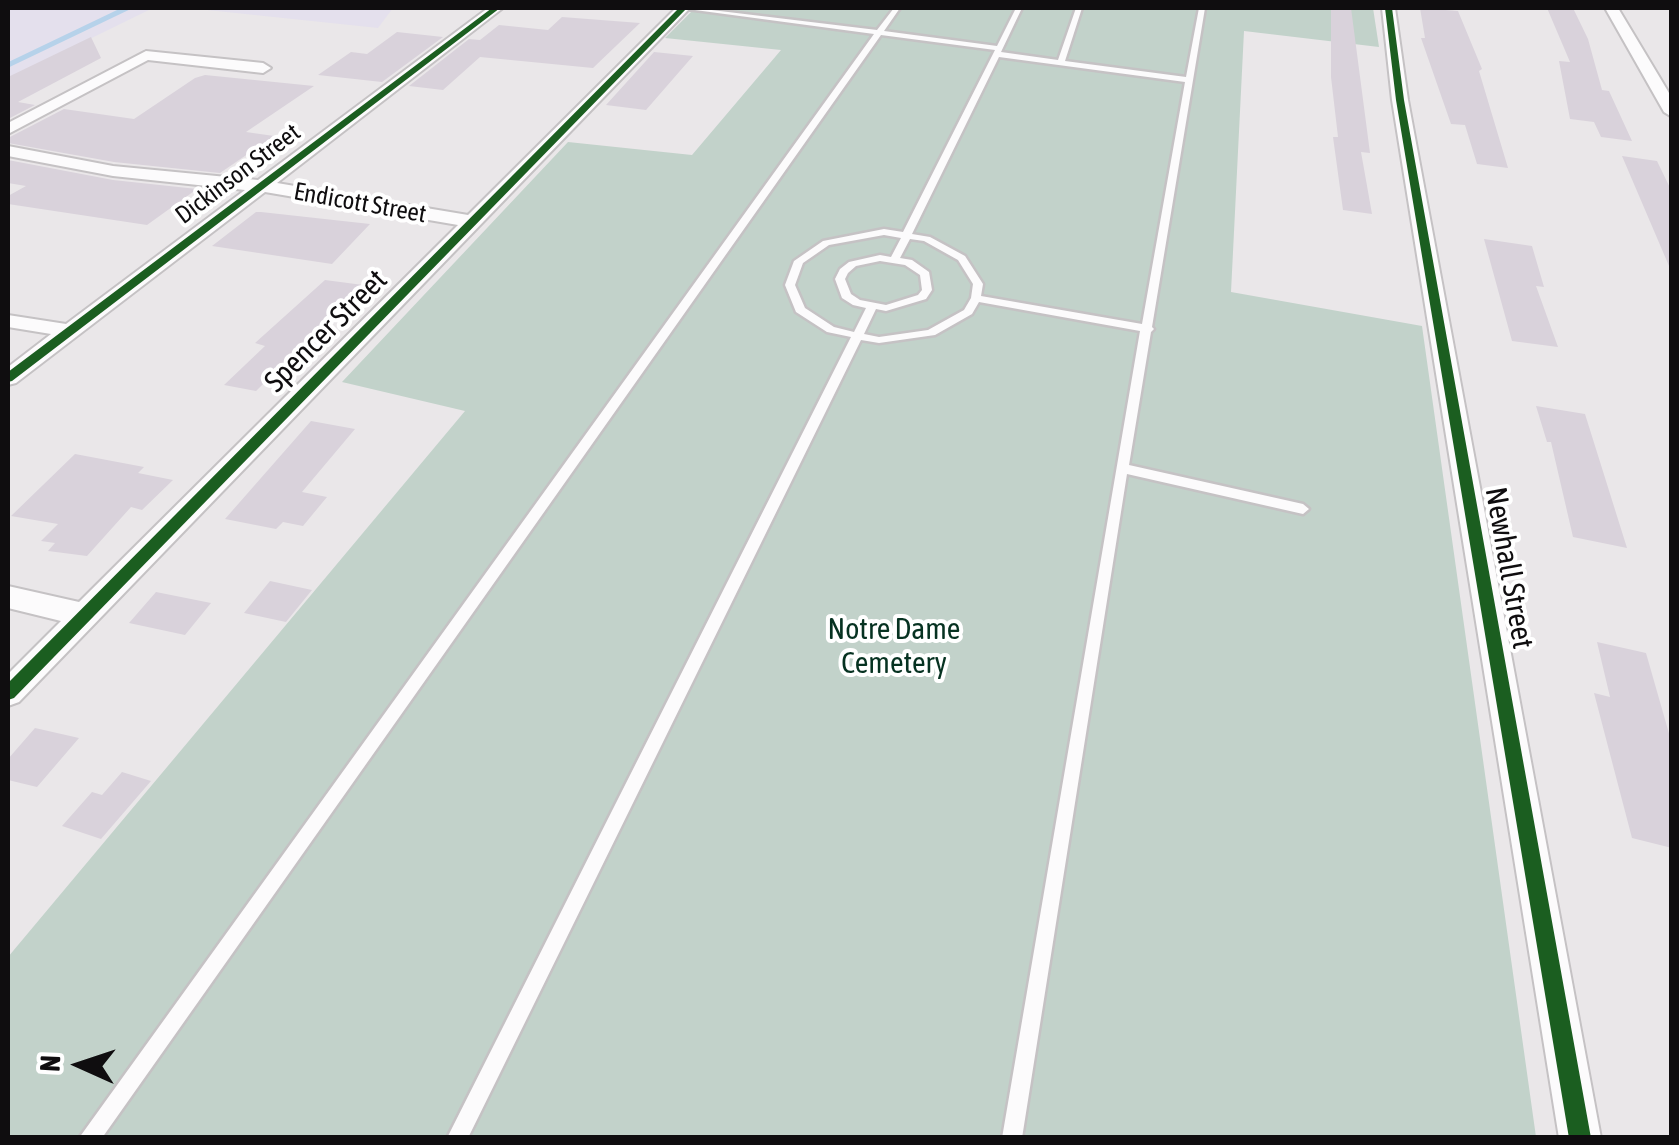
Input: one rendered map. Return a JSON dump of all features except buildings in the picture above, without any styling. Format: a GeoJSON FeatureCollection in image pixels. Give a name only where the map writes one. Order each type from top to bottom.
{"type":"FeatureCollection","features":[{"type":"Feature","properties":{"kind":"street","name":"Dickinson Street"},"geometry":{"type":"LineString","coordinates":[[8,378],[496,8]]}},
{"type":"Feature","properties":{"kind":"street","name":"Spencer Street"},"geometry":{"type":"LineString","coordinates":[[8,693],[683,8]]}},
{"type":"Feature","properties":{"kind":"street","name":"Newhall Street"},"geometry":{"type":"LineString","coordinates":[[1388,8],[1400,100],[1580,1138]]}},
{"type":"Feature","properties":{"kind":"street"},"geometry":{"type":"LineString","coordinates":[[1611,8],[1672,112]]}},
{"type":"Feature","properties":{"kind":"street"},"geometry":{"type":"LineString","coordinates":[[8,129],[146,55],[263,68]]}},
{"type":"Feature","properties":{"kind":"street","name":"Endicott Street"},"geometry":{"type":"LineString","coordinates":[[8,150],[113,171],[263,186],[475,222]]}},
{"type":"Feature","properties":{"kind":"street"},"geometry":{"type":"LineString","coordinates":[[8,320],[70,331]]}},
{"type":"Feature","properties":{"kind":"street"},"geometry":{"type":"LineString","coordinates":[[8,596],[84,615]]}},
{"type":"Feature","properties":{"kind":"lane"},"geometry":{"type":"LineString","coordinates":[[683,8],[1190,80]]}},
{"type":"Feature","properties":{"kind":"lane"},"geometry":{"type":"LineString","coordinates":[[89,1138],[897,8]]}},
{"type":"Feature","properties":{"kind":"lane"},"geometry":{"type":"LineString","coordinates":[[895,258],[1019,8]]}},
{"type":"Feature","properties":{"kind":"lane"},"geometry":{"type":"LineString","coordinates":[[1061,63],[1079,8]]}},
{"type":"Feature","properties":{"kind":"lane"},"geometry":{"type":"LineString","coordinates":[[1012,1138],[1202,8]]}},
{"type":"Feature","properties":{"kind":"lane"},"geometry":{"type":"LineString","coordinates":[[884,232],[908,234],[946,247],[962,258],[973,270],[978,284],[976,298],[968,312],[931,333],[906,339],[857,338],[832,330],[800,310],[792,298],[792,272],[811,251],[844,237],[884,232]]}},
{"type":"Feature","properties":{"kind":"lane"},"geometry":{"type":"LineString","coordinates":[[895,258],[925,274],[927,290],[912,303],[872,307],[846,296],[840,279],[853,264],[895,258]]}},
{"type":"Feature","properties":{"kind":"lane"},"geometry":{"type":"LineString","coordinates":[[976,298],[1149,329]]}},
{"type":"Feature","properties":{"kind":"lane"},"geometry":{"type":"LineString","coordinates":[[457,1138],[872,307]]}},
{"type":"Feature","properties":{"kind":"lane"},"geometry":{"type":"LineString","coordinates":[[1122,468],[1304,509]]}},
{"type":"Feature","properties":{"kind":"shaded area"},"geometry":{"type":"Polygon","coordinates":[[[8,8],[153,8],[8,79],[8,8]]]}},
{"type":"Feature","properties":{"kind":"shaded area"},"geometry":{"type":"Polygon","coordinates":[[[188,8],[393,8],[378,28],[188,8]]]}},
{"type":"Feature","properties":{"kind":"green space","name":"Notre Dame Cemetery"},"geometry":{"type":"Polygon","coordinates":[[[695,8],[1373,8],[1379,47],[1244,31],[1231,292],[1422,326],[1536,1137],[8,1138],[8,957],[465,411],[342,382],[568,142],[692,155],[781,50],[665,38],[695,8]]]}},
{"type":"Feature","properties":{"kind":"waterway"},"geometry":{"type":"LineString","coordinates":[[8,65],[127,8]]}},
{"type":"Feature","properties":{"kind":"cycle path"},"geometry":{"type":"LineString","coordinates":[[8,378],[496,8]]}},
{"type":"Feature","properties":{"kind":"cycle path"},"geometry":{"type":"LineString","coordinates":[[8,693],[683,8]]}},
{"type":"Feature","properties":{"kind":"cycle path"},"geometry":{"type":"LineString","coordinates":[[1388,8],[1400,100],[1580,1138]]}}]}
